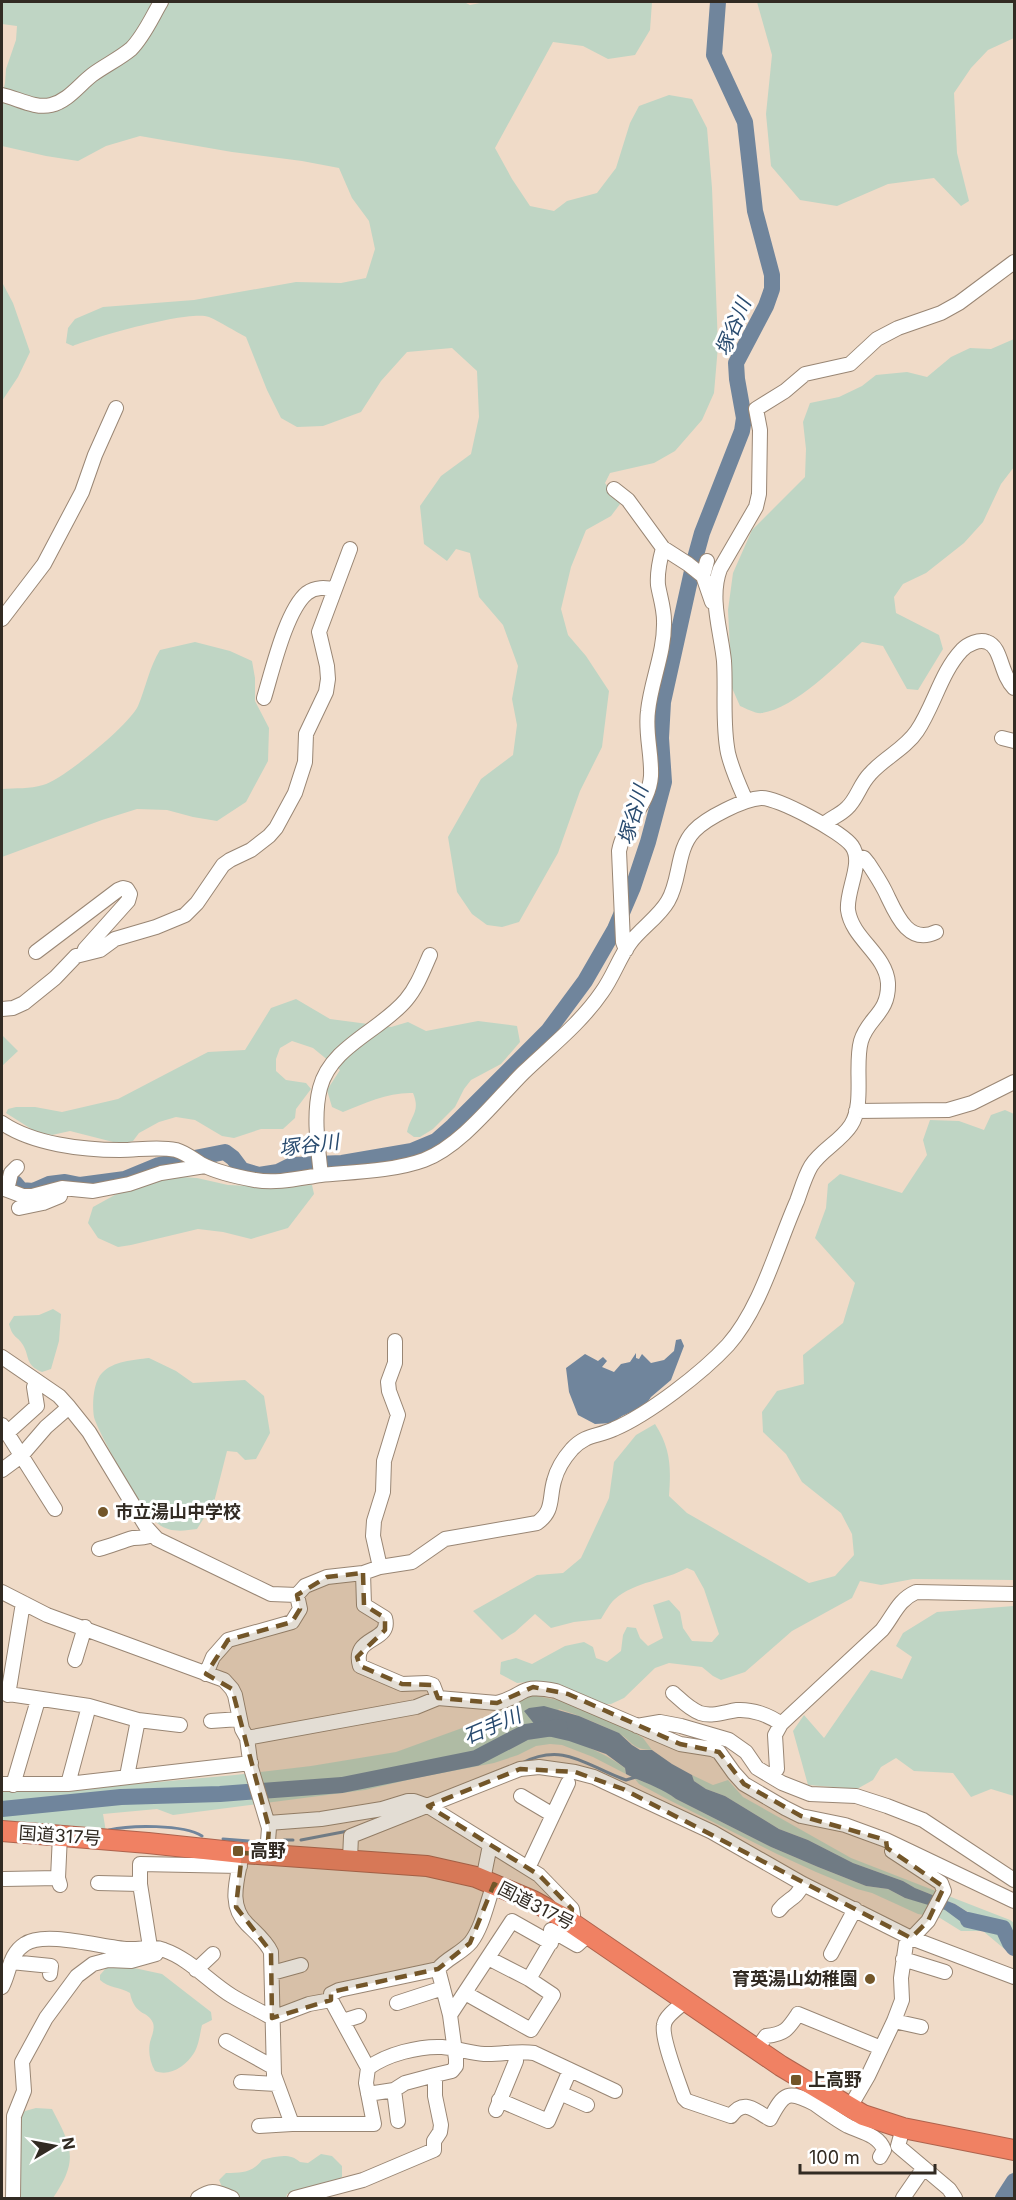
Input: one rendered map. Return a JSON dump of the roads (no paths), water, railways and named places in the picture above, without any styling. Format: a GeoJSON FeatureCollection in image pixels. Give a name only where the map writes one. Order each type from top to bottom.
{"type":"FeatureCollection","features":[{"type":"Feature","properties":{"kind":"highway","name":"国道317号"},"geometry":{"type":"LineString","coordinates":[[2,1831],[60,1835],[241,1860],[267,1854],[427,1866],[488,1882],[533,1901],[557,1932],[588,1935],[757,2049],[819,2098],[850,2107],[863,2115],[903,2128],[1014,2150]]}},
{"type":"Feature","properties":{"kind":"street"},"geometry":{"type":"LineString","coordinates":[[2,95],[39,106],[62,101],[92,75],[131,48],[144,32],[161,2]]}},
{"type":"Feature","properties":{"kind":"street"},"geometry":{"type":"LineString","coordinates":[[746,801],[731,767],[728,750],[724,660],[716,579],[756,507],[759,494],[760,445],[756,409],[785,392],[805,374],[850,364],[877,339],[898,328],[941,313],[959,303],[1014,262]]}},
{"type":"Feature","properties":{"kind":"street"},"geometry":{"type":"LineString","coordinates":[[2,619],[44,564],[82,492],[95,455],[116,408]]}},
{"type":"Feature","properties":{"kind":"street"},"geometry":{"type":"LineString","coordinates":[[614,489],[628,500],[663,548],[696,570],[717,607]]}},
{"type":"Feature","properties":{"kind":"street"},"geometry":{"type":"LineString","coordinates":[[626,950],[623,942],[619,851],[621,840],[642,806],[651,775],[648,711],[663,642],[664,620],[658,584],[663,548]]}},
{"type":"Feature","properties":{"kind":"street"},"geometry":{"type":"LineString","coordinates":[[2,1009],[19,1006],[55,978],[71,961],[83,954],[100,950],[115,939],[156,927],[185,915],[197,903],[223,865],[251,850],[276,828],[295,793],[305,762],[306,734],[326,692],[327,666],[319,632],[350,549]]}},
{"type":"Feature","properties":{"kind":"street"},"geometry":{"type":"LineString","coordinates":[[696,570],[704,566],[707,561]]}},
{"type":"Feature","properties":{"kind":"street"},"geometry":{"type":"LineString","coordinates":[[264,698],[294,610],[309,591],[321,588],[334,590]]}},
{"type":"Feature","properties":{"kind":"street"},"geometry":{"type":"LineString","coordinates":[[824,824],[848,808],[870,774],[906,745],[917,732],[952,665],[962,650],[970,644],[981,641],[988,642],[995,647],[1006,680],[1014,688]]}},
{"type":"Feature","properties":{"kind":"street"},"geometry":{"type":"LineString","coordinates":[[2,1122],[21,1134],[52,1142],[120,1150],[164,1148],[176,1150],[198,1162],[242,1177],[268,1181],[394,1166],[425,1160],[461,1136],[584,1013],[602,992],[641,929],[670,899],[684,845],[693,832],[706,821],[746,801],[768,798],[824,824],[849,842],[856,856],[847,907],[851,922],[888,975],[888,992],[884,1009],[869,1026],[861,1040],[856,1111],[851,1126],[812,1165],[758,1295],[737,1334],[725,1348],[681,1386],[612,1430],[584,1438],[568,1453],[553,1484],[549,1511],[537,1523],[445,1539],[412,1562],[380,1567],[363,1573],[327,1577],[305,1586],[297,1595]]}},
{"type":"Feature","properties":{"kind":"street"},"geometry":{"type":"LineString","coordinates":[[856,856],[864,858],[868,863],[904,926],[916,934],[928,936],[936,932]]}},
{"type":"Feature","properties":{"kind":"street"},"geometry":{"type":"LineString","coordinates":[[36,952],[117,890],[128,889],[130,894],[128,901],[83,954]]}},
{"type":"Feature","properties":{"kind":"street"},"geometry":{"type":"LineString","coordinates":[[321,1173],[317,1102],[320,1086],[327,1070],[336,1058],[406,1000],[417,985],[430,955]]}},
{"type":"Feature","properties":{"kind":"street"},"geometry":{"type":"LineString","coordinates":[[856,1111],[948,1110],[972,1102],[1014,1082]]}},
{"type":"Feature","properties":{"kind":"street"},"geometry":{"type":"LineString","coordinates":[[19,1208],[43,1203],[56,1197],[129,1184],[198,1162]]}},
{"type":"Feature","properties":{"kind":"street"},"geometry":{"type":"LineString","coordinates":[[9,1181],[23,1196],[32,1196],[62,1188],[93,1191]]}},
{"type":"Feature","properties":{"kind":"street"},"geometry":{"type":"LineString","coordinates":[[380,1567],[374,1536],[374,1521],[383,1492],[384,1461],[398,1415],[388,1382],[395,1363],[395,1341]]}},
{"type":"Feature","properties":{"kind":"street"},"geometry":{"type":"LineString","coordinates":[[2,1358],[59,1396],[69,1407],[89,1432],[152,1534],[271,1594],[297,1595]]}},
{"type":"Feature","properties":{"kind":"street"},"geometry":{"type":"LineString","coordinates":[[36,1382],[34,1394],[37,1406],[4,1429],[55,1509]]}},
{"type":"Feature","properties":{"kind":"street"},"geometry":{"type":"LineString","coordinates":[[2,1470],[21,1456],[46,1427],[69,1407]]}},
{"type":"Feature","properties":{"kind":"street"},"geometry":{"type":"LineString","coordinates":[[99,1549],[122,1544],[130,1539],[146,1538],[152,1534]]}},
{"type":"Feature","properties":{"kind":"street"},"geometry":{"type":"LineString","coordinates":[[363,1573],[364,1605],[385,1618],[387,1624],[385,1630],[360,1649],[357,1657],[360,1666],[402,1684],[427,1683],[433,1685],[438,1698]]}},
{"type":"Feature","properties":{"kind":"street"},"geometry":{"type":"LineString","coordinates":[[771,1776],[777,1769],[775,1735],[781,1724],[821,1684],[874,1638],[907,1596],[916,1592],[1014,1594]]}},
{"type":"Feature","properties":{"kind":"street"},"geometry":{"type":"LineString","coordinates":[[3,1595],[47,1615],[85,1627],[224,1680],[232,1689],[247,1738],[251,1765],[268,1823],[267,1854]]}},
{"type":"Feature","properties":{"kind":"street"},"geometry":{"type":"LineString","coordinates":[[206,1674],[213,1657],[228,1640],[292,1622],[300,1610],[297,1595]]}},
{"type":"Feature","properties":{"kind":"street"},"geometry":{"type":"LineString","coordinates":[[23,1603],[5,1694],[89,1706],[138,1720],[180,1725]]}},
{"type":"Feature","properties":{"kind":"street"},"geometry":{"type":"LineString","coordinates":[[75,1660],[85,1627]]}},
{"type":"Feature","properties":{"kind":"street"},"geometry":{"type":"LineString","coordinates":[[247,1738],[416,1707],[438,1698],[497,1703],[505,1701],[525,1688],[543,1688],[568,1694],[580,1702],[680,1744],[719,1752],[744,1784],[801,1815],[845,1825],[886,1839],[1014,1901]]}},
{"type":"Feature","properties":{"kind":"street"},"geometry":{"type":"LineString","coordinates":[[673,1693],[687,1706],[700,1713],[711,1715],[739,1710],[750,1711],[765,1715],[781,1724]]}},
{"type":"Feature","properties":{"kind":"street"},"geometry":{"type":"LineString","coordinates":[[38,1700],[7,1785],[68,1784],[127,1776],[251,1765]]}},
{"type":"Feature","properties":{"kind":"street"},"geometry":{"type":"LineString","coordinates":[[68,1784],[89,1706]]}},
{"type":"Feature","properties":{"kind":"street"},"geometry":{"type":"LineString","coordinates":[[212,1721],[240,1719]]}},
{"type":"Feature","properties":{"kind":"street"},"geometry":{"type":"LineString","coordinates":[[127,1776],[138,1720]]}},
{"type":"Feature","properties":{"kind":"street"},"geometry":{"type":"LineString","coordinates":[[635,1726],[660,1722],[729,1740],[750,1757],[757,1768],[800,1791],[810,1794],[856,1796],[923,1820],[1014,1880]]}},
{"type":"Feature","properties":{"kind":"street"},"geometry":{"type":"LineString","coordinates":[[750,1757],[775,1748]]}},
{"type":"Feature","properties":{"kind":"street"},"geometry":{"type":"LineString","coordinates":[[350,1859],[351,1836],[520,1769],[539,1767],[575,1772],[622,1789],[712,1832],[803,1884],[911,1938],[1014,1977]]}},
{"type":"Feature","properties":{"kind":"street"},"geometry":{"type":"LineString","coordinates":[[528,1868],[568,1783]]}},
{"type":"Feature","properties":{"kind":"street"},"geometry":{"type":"LineString","coordinates":[[521,1797],[553,1815]]}},
{"type":"Feature","properties":{"kind":"street"},"geometry":{"type":"LineString","coordinates":[[268,1823],[338,1817],[414,1801],[428,1806],[539,1875],[572,1909],[573,1915],[557,1932],[529,1979]]}},
{"type":"Feature","properties":{"kind":"street"},"geometry":{"type":"LineString","coordinates":[[4,1879],[59,1882],[60,1835]]}},
{"type":"Feature","properties":{"kind":"street"},"geometry":{"type":"LineString","coordinates":[[850,2107],[881,2048],[902,2000],[901,1978],[906,1944],[928,1921],[944,1892],[941,1883],[887,1848],[886,1839]]}},
{"type":"Feature","properties":{"kind":"street"},"geometry":{"type":"LineString","coordinates":[[258,2126],[374,2124],[366,2083],[368,2068],[331,2000],[331,1994],[339,1990],[438,1969],[442,1963],[470,1943],[478,1929],[488,1882],[490,1845]]}},
{"type":"Feature","properties":{"kind":"street"},"geometry":{"type":"LineString","coordinates":[[156,1948],[140,1884],[140,1864],[241,1860],[236,1907],[240,1917],[268,1945],[271,1952],[273,2067],[292,2124]]}},
{"type":"Feature","properties":{"kind":"street"},"geometry":{"type":"LineString","coordinates":[[98,1883],[140,1884]]}},
{"type":"Feature","properties":{"kind":"street"},"geometry":{"type":"LineString","coordinates":[[779,1910],[797,1896],[803,1884]]}},
{"type":"Feature","properties":{"kind":"street"},"geometry":{"type":"LineString","coordinates":[[831,1954],[855,1909]]}},
{"type":"Feature","properties":{"kind":"street"},"geometry":{"type":"LineString","coordinates":[[450,2015],[512,1921],[557,1932]]}},
{"type":"Feature","properties":{"kind":"street"},"geometry":{"type":"LineString","coordinates":[[2,1987],[11,1962],[20,1947],[27,1941],[64,1939],[128,1949],[156,1948],[186,1962],[221,1988],[272,2018]]}},
{"type":"Feature","properties":{"kind":"street"},"geometry":{"type":"LineString","coordinates":[[13,2199],[14,2116],[24,2091],[22,2061],[46,2018],[77,1976],[93,1964],[108,1960],[145,1958],[156,1948]]}},
{"type":"Feature","properties":{"kind":"street"},"geometry":{"type":"LineString","coordinates":[[196,1970],[213,1954]]}},
{"type":"Feature","properties":{"kind":"street"},"geometry":{"type":"LineString","coordinates":[[465,1994],[531,2030],[553,1995],[529,1979],[488,1958]]}},
{"type":"Feature","properties":{"kind":"street"},"geometry":{"type":"LineString","coordinates":[[903,1959],[945,1972]]}},
{"type":"Feature","properties":{"kind":"street"},"geometry":{"type":"LineString","coordinates":[[11,1962],[51,1966],[50,1974]]}},
{"type":"Feature","properties":{"kind":"street"},"geometry":{"type":"LineString","coordinates":[[272,1973],[301,1965]]}},
{"type":"Feature","properties":{"kind":"street"},"geometry":{"type":"LineString","coordinates":[[368,2094],[394,2090],[405,2082],[453,2072],[456,2066],[455,2049],[450,2015],[438,1969]]}},
{"type":"Feature","properties":{"kind":"street"},"geometry":{"type":"LineString","coordinates":[[221,1988],[227,1975]]}},
{"type":"Feature","properties":{"kind":"street"},"geometry":{"type":"LineString","coordinates":[[397,2003],[443,1988]]}},
{"type":"Feature","properties":{"kind":"street"},"geometry":{"type":"LineString","coordinates":[[272,2018],[309,2004],[331,2000]]}},
{"type":"Feature","properties":{"kind":"street"},"geometry":{"type":"LineString","coordinates":[[686,2001],[666,2019],[664,2025],[670,2056],[687,2101],[731,2116],[737,2107],[742,2106],[770,2119],[778,2103],[790,2094],[819,2098],[841,2121],[881,2142],[884,2150],[880,2157]]}},
{"type":"Feature","properties":{"kind":"street"},"geometry":{"type":"LineString","coordinates":[[757,2049],[766,2036],[781,2034],[798,2014],[881,2048]]}},
{"type":"Feature","properties":{"kind":"street"},"geometry":{"type":"LineString","coordinates":[[343,2021],[359,2016]]}},
{"type":"Feature","properties":{"kind":"street"},"geometry":{"type":"LineString","coordinates":[[894,2021],[921,2027]]}},
{"type":"Feature","properties":{"kind":"street"},"geometry":{"type":"LineString","coordinates":[[226,2041],[273,2067]]}},
{"type":"Feature","properties":{"kind":"street"},"geometry":{"type":"LineString","coordinates":[[368,2068],[385,2058],[435,2047],[482,2054],[523,2051],[534,2053],[615,2091]]}},
{"type":"Feature","properties":{"kind":"street"},"geometry":{"type":"LineString","coordinates":[[514,2053],[516,2061],[497,2105],[548,2121],[570,2070]]}},
{"type":"Feature","properties":{"kind":"street"},"geometry":{"type":"LineString","coordinates":[[295,2199],[363,2180],[434,2150],[434,2141],[440,2132],[441,2125],[435,2096],[435,2075]]}},
{"type":"Feature","properties":{"kind":"street"},"geometry":{"type":"LineString","coordinates":[[241,2082],[277,2084]]}},
{"type":"Feature","properties":{"kind":"street"},"geometry":{"type":"LineString","coordinates":[[394,2090],[398,2121]]}},
{"type":"Feature","properties":{"kind":"street"},"geometry":{"type":"LineString","coordinates":[[560,2093],[587,2105]]}},
{"type":"Feature","properties":{"kind":"street"},"geometry":{"type":"LineString","coordinates":[[903,2128],[898,2146],[949,2189],[955,2199]]}},
{"type":"Feature","properties":{"kind":"street"},"geometry":{"type":"LineString","coordinates":[[903,2199],[923,2169]]}},
{"type":"Feature","properties":{"kind":"street"},"geometry":{"type":"LineString","coordinates":[[198,2199],[214,2191],[232,2199]]}},
{"type":"Feature","properties":{"kind":"water"},"geometry":{"type":"Polygon","coordinates":[[[681,1339],[684,1346],[671,1380],[651,1397],[645,1406],[612,1423],[595,1424],[578,1415],[569,1392],[566,1368],[585,1354],[598,1361],[603,1357],[607,1361],[602,1367],[614,1372],[621,1364],[630,1362],[636,1353],[636,1358],[639,1359],[642,1354],[651,1363],[664,1360],[674,1351],[676,1340],[681,1339]]]}},
{"type":"Feature","properties":{"kind":"water"},"geometry":{"type":"Polygon","coordinates":[[[544,1706],[579,1716],[619,1733],[640,1750],[652,1750],[692,1775],[694,1781],[706,1789],[725,1796],[779,1829],[808,1840],[853,1863],[903,1881],[955,1904],[988,1925],[968,1927],[945,1910],[905,1898],[888,1889],[866,1886],[771,1847],[664,1791],[626,1774],[625,1768],[606,1754],[543,1735],[524,1711],[544,1706]]]}},
{"type":"Feature","properties":{"kind":"waterway","name":"塚谷川"},"geometry":{"type":"LineString","coordinates":[[2,1178],[15,1183],[21,1190],[33,1191],[49,1184],[65,1182],[80,1185],[125,1179],[159,1165],[225,1152],[242,1170],[259,1175],[278,1172],[292,1165],[342,1163],[412,1151],[436,1141],[453,1126],[548,1031],[585,981],[615,929],[633,887],[648,842],[664,782],[661,738],[663,702],[694,562],[702,533],[742,431],[744,418],[736,363],[766,306],[772,289],[772,275],[755,211],[745,122],[714,55],[718,2]]}},
{"type":"Feature","properties":{"kind":"waterway","name":"石手川"},"geometry":{"type":"LineString","coordinates":[[2,1809],[121,1797],[220,1794],[342,1785],[476,1758],[526,1732],[560,1727]]}},
{"type":"Feature","properties":{"kind":"waterway"},"geometry":{"type":"LineString","coordinates":[[522,1763],[537,1757],[564,1755],[626,1780],[636,1777]]}},
{"type":"Feature","properties":{"kind":"waterway"},"geometry":{"type":"LineString","coordinates":[[109,1830],[156,1827],[182,1829],[202,1836]]}},
{"type":"Feature","properties":{"kind":"waterway"},"geometry":{"type":"LineString","coordinates":[[301,1840],[348,1831]]}},
{"type":"Feature","properties":{"kind":"waterway"},"geometry":{"type":"LineString","coordinates":[[223,1839],[249,1841]]}},
{"type":"Feature","properties":{"kind":"waterway"},"geometry":{"type":"LineString","coordinates":[[284,1840],[293,1840]]}},
{"type":"Feature","properties":{"kind":"waterway","name":"石手川"},"geometry":{"type":"LineString","coordinates":[[968,1920],[1003,1928],[1014,1948]]}},
{"type":"Feature","properties":{"kind":"waterway"},"geometry":{"type":"LineString","coordinates":[[1003,2198],[1014,2181]]}},
{"type":"Feature","properties":{"kind":"place","name":"市立湯山中学校"},"geometry":{"type":"Point","coordinates":[103,1512]}},
{"type":"Feature","properties":{"kind":"place","name":"高野"},"geometry":{"type":"Point","coordinates":[238,1851]}},
{"type":"Feature","properties":{"kind":"place","name":"育英湯山幼稚園"},"geometry":{"type":"Point","coordinates":[870,1979]}},
{"type":"Feature","properties":{"kind":"place","name":"上高野"},"geometry":{"type":"Point","coordinates":[796,2080]}}]}
